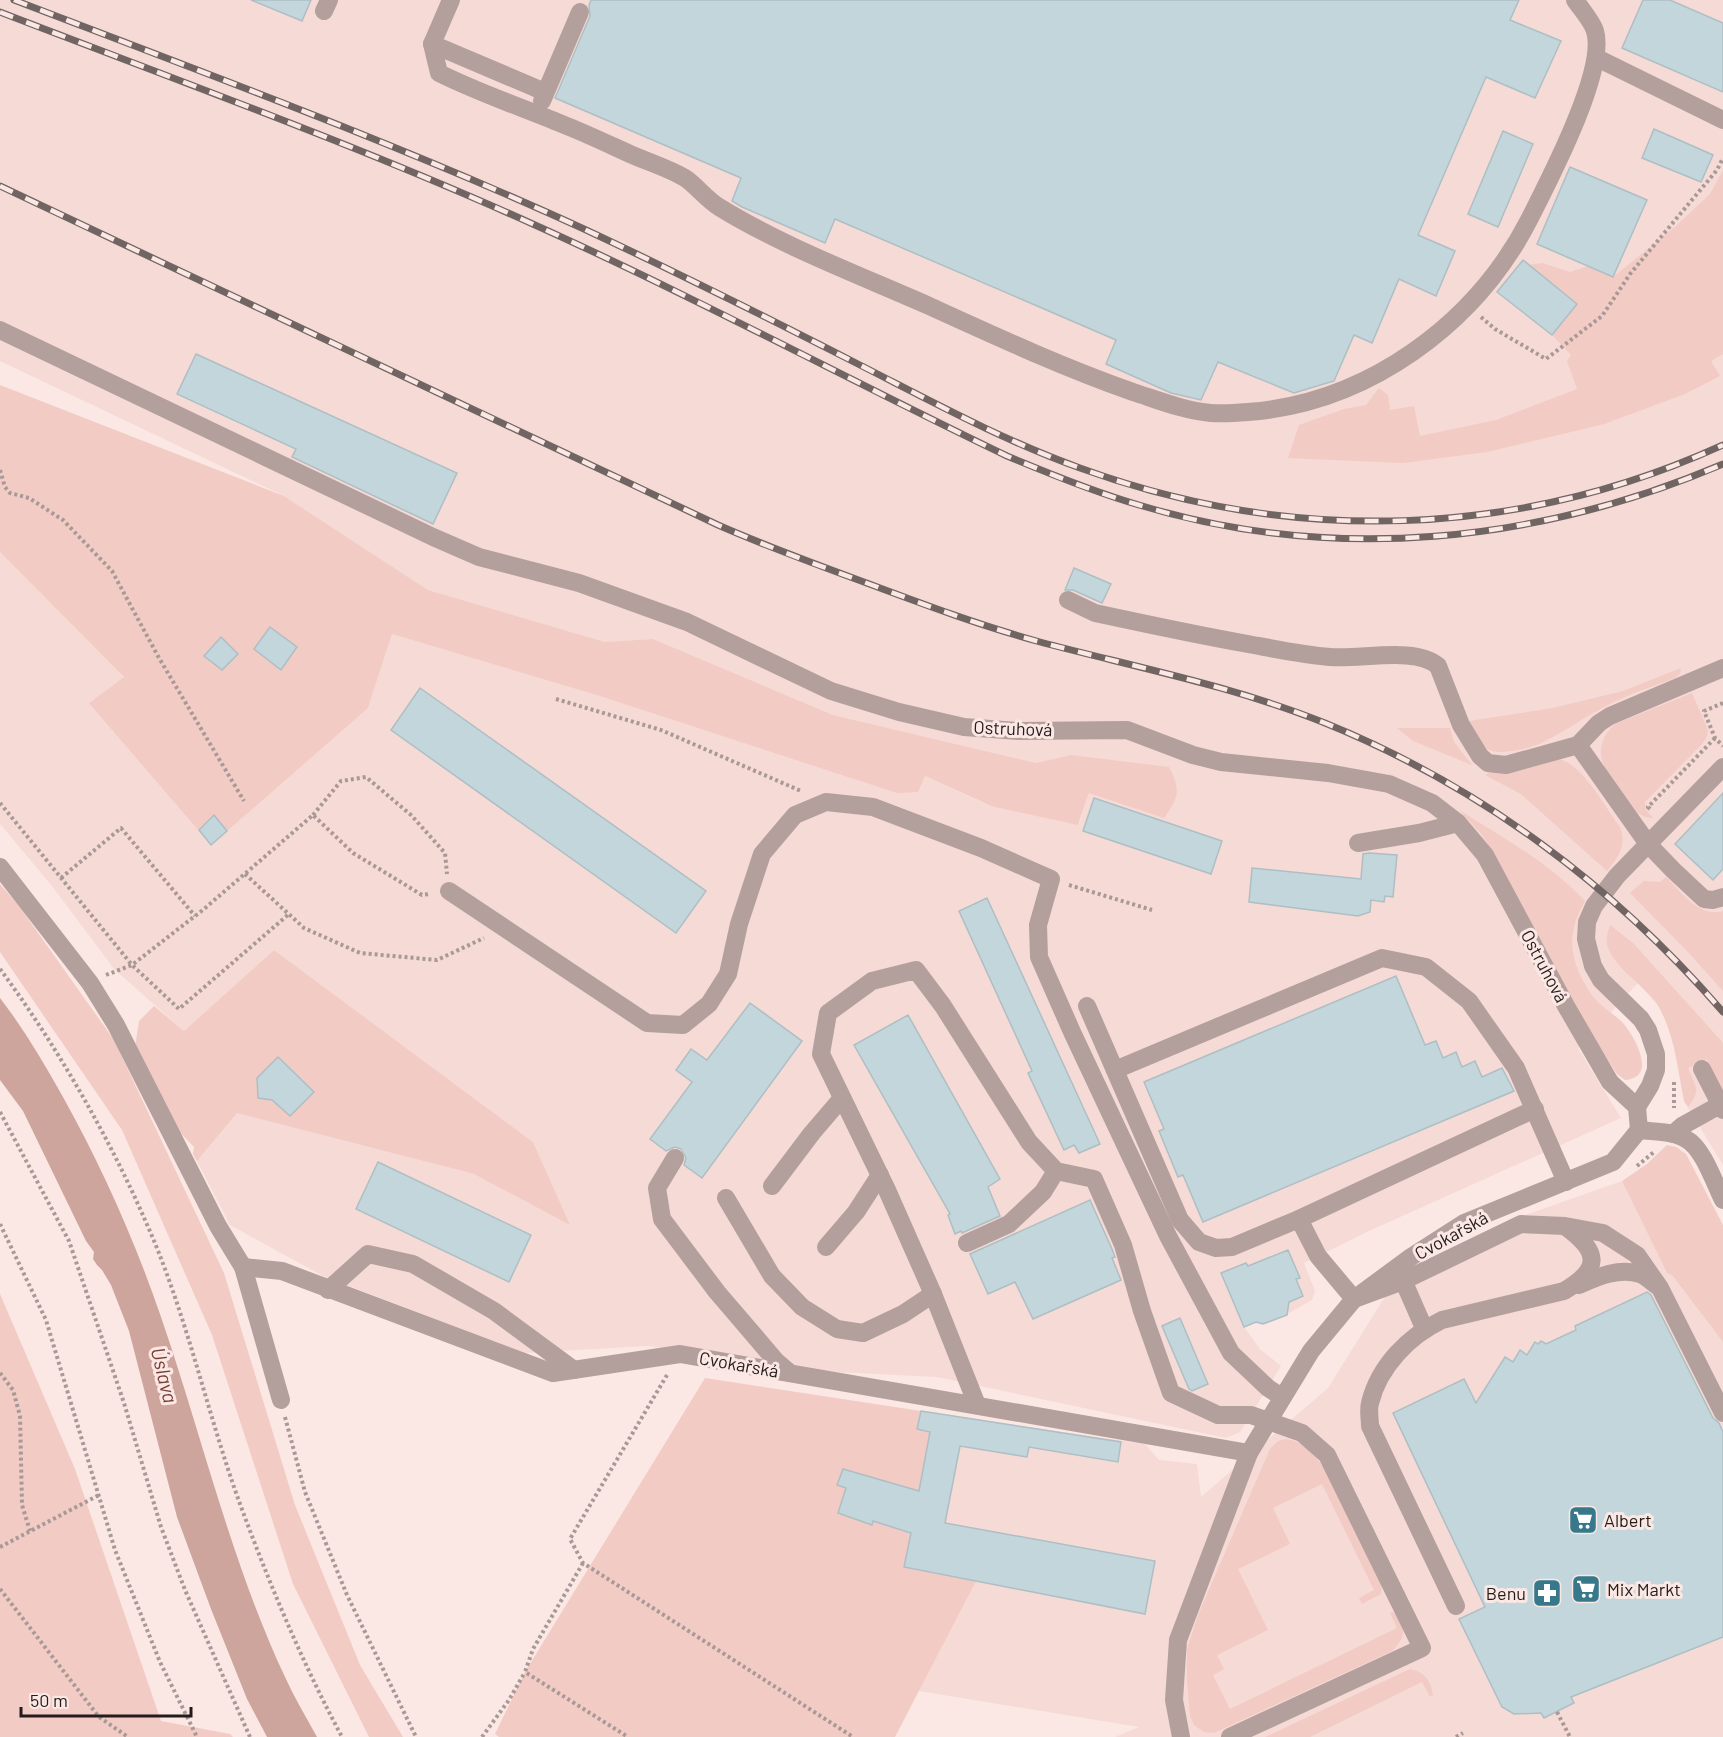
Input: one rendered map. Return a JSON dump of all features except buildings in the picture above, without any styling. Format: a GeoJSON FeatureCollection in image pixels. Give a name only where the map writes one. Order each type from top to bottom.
{"type":"FeatureCollection","features":[{"type":"Feature","properties":{"kind":"street"},"geometry":{"type":"LineString","coordinates":[[451,0],[432,44],[439,73],[686,179],[716,205],[780,239],[1023,349],[1144,396],[1209,413],[1270,411],[1310,402],[1355,386],[1399,363],[1467,306],[1518,241],[1548,181],[1588,90],[1597,58],[1595,31],[1575,0]]}},
{"type":"Feature","properties":{"kind":"street"},"geometry":{"type":"LineString","coordinates":[[536,114],[580,12]]}},
{"type":"Feature","properties":{"kind":"street"},"geometry":{"type":"LineString","coordinates":[[432,44],[545,92]]}},
{"type":"Feature","properties":{"kind":"street"},"geometry":{"type":"LineString","coordinates":[[1597,58],[1723,120]]}},
{"type":"Feature","properties":{"kind":"street","name":"Ostruhová"},"geometry":{"type":"LineString","coordinates":[[0,330],[479,557],[579,583],[687,622],[831,691],[899,712],[964,727],[1019,731],[1127,730],[1193,755],[1221,762],[1328,773],[1389,784],[1432,803],[1458,823],[1485,855],[1610,1082],[1637,1107]]}},
{"type":"Feature","properties":{"kind":"street"},"geometry":{"type":"LineString","coordinates":[[1068,600],[1095,613],[1298,653],[1331,657],[1360,658],[1392,655],[1430,659],[1441,672],[1461,725],[1480,756],[1488,763],[1506,765],[1578,745],[1599,723],[1610,716],[1723,668]]}},
{"type":"Feature","properties":{"kind":"street"},"geometry":{"type":"LineString","coordinates":[[1578,745],[1648,844],[1704,899],[1713,900],[1723,897]]}},
{"type":"Feature","properties":{"kind":"street"},"geometry":{"type":"LineString","coordinates":[[1723,767],[1617,876],[1594,906],[1587,922],[1586,939],[1593,966],[1601,980],[1641,1018],[1648,1030],[1656,1054],[1656,1070],[1650,1086],[1637,1107],[1639,1130],[1673,1134],[1687,1139],[1697,1147],[1723,1200]]}},
{"type":"Feature","properties":{"kind":"street"},"geometry":{"type":"LineString","coordinates":[[449,891],[647,1023],[683,1025],[709,1004],[728,974],[739,924],[762,854],[795,816],[826,802],[873,807],[981,848],[1051,879],[1038,925],[1039,957],[1072,1032],[1168,1236],[1231,1353],[1268,1388],[1282,1397]]}},
{"type":"Feature","properties":{"kind":"street"},"geometry":{"type":"LineString","coordinates":[[1359,843],[1419,833],[1458,823]]}},
{"type":"Feature","properties":{"kind":"street"},"geometry":{"type":"LineString","coordinates":[[0,867],[90,983],[116,1025],[218,1226],[243,1267],[281,1400]]}},
{"type":"Feature","properties":{"kind":"street"},"geometry":{"type":"LineString","coordinates":[[1115,1071],[1382,957],[1426,967],[1469,1001],[1516,1068],[1566,1182]]}},
{"type":"Feature","properties":{"kind":"street"},"geometry":{"type":"LineString","coordinates":[[977,1405],[933,1294],[821,1054],[828,1013],[872,981],[916,970],[943,1006],[1029,1142],[1056,1172],[1094,1179],[1123,1245],[1142,1311],[1171,1394],[1218,1415],[1251,1415],[1302,1433],[1327,1455],[1422,1648],[1230,1737]]}},
{"type":"Feature","properties":{"kind":"street"},"geometry":{"type":"LineString","coordinates":[[1087,1006],[1180,1220],[1199,1242],[1216,1248],[1232,1247],[1299,1219],[1535,1109]]}},
{"type":"Feature","properties":{"kind":"street"},"geometry":{"type":"LineString","coordinates":[[1673,1134],[1682,1126],[1722,1108],[1702,1070]]}},
{"type":"Feature","properties":{"kind":"street"},"geometry":{"type":"LineString","coordinates":[[772,1186],[842,1098]]}},
{"type":"Feature","properties":{"kind":"street","name":"Cvokařská"},"geometry":{"type":"LineString","coordinates":[[1181,1737],[1174,1700],[1178,1640],[1249,1453],[1311,1352],[1354,1299],[1400,1274],[1464,1223],[1613,1162],[1639,1130]]}},
{"type":"Feature","properties":{"kind":"street"},"geometry":{"type":"LineString","coordinates":[[675,1158],[657,1188],[662,1219],[717,1292],[776,1361],[790,1373]]}},
{"type":"Feature","properties":{"kind":"street"},"geometry":{"type":"LineString","coordinates":[[967,1243],[1009,1224],[1043,1192],[1056,1172]]}},
{"type":"Feature","properties":{"kind":"street"},"geometry":{"type":"LineString","coordinates":[[826,1247],[856,1212],[879,1175]]}},
{"type":"Feature","properties":{"kind":"street"},"geometry":{"type":"LineString","coordinates":[[726,1198],[772,1276],[802,1307],[837,1329],[863,1333],[903,1314],[933,1294]]}},
{"type":"Feature","properties":{"kind":"street"},"geometry":{"type":"LineString","coordinates":[[1299,1219],[1318,1256],[1354,1299]]}},
{"type":"Feature","properties":{"kind":"street"},"geometry":{"type":"LineString","coordinates":[[1424,1328],[1400,1274],[1521,1224],[1565,1226],[1603,1233],[1637,1255],[1660,1288],[1723,1413]]}},
{"type":"Feature","properties":{"kind":"street"},"geometry":{"type":"LineString","coordinates":[[1564,1291],[1580,1281],[1591,1269],[1591,1252],[1582,1239],[1565,1226]]}},
{"type":"Feature","properties":{"kind":"street"},"geometry":{"type":"LineString","coordinates":[[328,1290],[368,1254],[413,1263],[494,1311],[574,1370]]}},
{"type":"Feature","properties":{"kind":"street","name":"Cvokařská"},"geometry":{"type":"LineString","coordinates":[[243,1267],[282,1271],[553,1372],[680,1354],[1249,1453]]}},
{"type":"Feature","properties":{"kind":"street"},"geometry":{"type":"LineString","coordinates":[[1456,1606],[1370,1426],[1369,1405],[1381,1373],[1424,1328],[1442,1320],[1564,1291],[1596,1278],[1623,1272],[1641,1275],[1660,1288]]}},
{"type":"Feature","properties":{"kind":"path"},"geometry":{"type":"LineString","coordinates":[[1467,306],[1495,329],[1546,359],[1602,316],[1630,274],[1717,170],[1723,158]]}},
{"type":"Feature","properties":{"kind":"path"},"geometry":{"type":"LineString","coordinates":[[0,470],[5,487],[10,492],[29,498],[63,520],[112,571],[159,658],[244,801]]}},
{"type":"Feature","properties":{"kind":"path"},"geometry":{"type":"LineString","coordinates":[[556,699],[661,730],[826,802]]}},
{"type":"Feature","properties":{"kind":"path"},"geometry":{"type":"LineString","coordinates":[[1723,703],[1704,711],[1715,738],[1723,746]]}},
{"type":"Feature","properties":{"kind":"path"},"geometry":{"type":"LineString","coordinates":[[115,970],[132,965],[195,916],[313,815],[341,781],[366,777],[411,815],[445,853],[449,891],[422,896],[353,853],[313,815]]}},
{"type":"Feature","properties":{"kind":"path"},"geometry":{"type":"LineString","coordinates":[[0,803],[132,965],[179,1010],[289,914]]}},
{"type":"Feature","properties":{"kind":"path"},"geometry":{"type":"LineString","coordinates":[[61,878],[121,828],[195,916]]}},
{"type":"Feature","properties":{"kind":"path"},"geometry":{"type":"LineString","coordinates":[[245,874],[304,928],[360,953],[437,960],[504,929]]}},
{"type":"Feature","properties":{"kind":"path"},"geometry":{"type":"LineString","coordinates":[[1051,879],[1152,910]]}},
{"type":"Feature","properties":{"kind":"path"},"geometry":{"type":"LineString","coordinates":[[0,969],[73,1079],[146,1220],[180,1311],[240,1503],[312,1681],[342,1737]]}},
{"type":"Feature","properties":{"kind":"path"},"geometry":{"type":"LineString","coordinates":[[0,1112],[69,1241],[124,1403],[161,1527],[250,1737]]}},
{"type":"Feature","properties":{"kind":"path"},"geometry":{"type":"LineString","coordinates":[[0,1224],[46,1320],[115,1550],[160,1662],[197,1737]]}},
{"type":"Feature","properties":{"kind":"path"},"geometry":{"type":"LineString","coordinates":[[680,1354],[570,1539],[584,1563],[853,1737]]}},
{"type":"Feature","properties":{"kind":"path"},"geometry":{"type":"LineString","coordinates":[[0,1373],[13,1390],[20,1416],[22,1505],[30,1531]]}},
{"type":"Feature","properties":{"kind":"path"},"geometry":{"type":"LineString","coordinates":[[281,1400],[305,1492],[347,1595],[417,1737]]}},
{"type":"Feature","properties":{"kind":"path"},"geometry":{"type":"LineString","coordinates":[[0,1547],[99,1495]]}},
{"type":"Feature","properties":{"kind":"path"},"geometry":{"type":"LineString","coordinates":[[482,1737],[509,1700],[525,1672],[533,1649],[584,1563]]}},
{"type":"Feature","properties":{"kind":"path"},"geometry":{"type":"LineString","coordinates":[[0,1589],[99,1717],[128,1737]]}},
{"type":"Feature","properties":{"kind":"path"},"geometry":{"type":"LineString","coordinates":[[525,1672],[628,1737]]}},
{"type":"Feature","properties":{"kind":"path"},"geometry":{"type":"LineString","coordinates":[[1557,1712],[1570,1737]]}},
{"type":"Feature","properties":{"kind":"path"},"geometry":{"type":"LineString","coordinates":[[1456,1737],[1463,1733]]}},
{"type":"Feature","properties":{"kind":"shaded area"},"geometry":{"type":"Polygon","coordinates":[[[0,0],[1723,0],[1723,1165],[1684,1101],[1673,1042],[1665,1019],[1657,1004],[1638,983],[1578,1048],[1621,1118],[1369,1231],[1304,1263],[1315,1291],[1312,1300],[1284,1316],[1263,1324],[1259,1321],[1244,1327],[1260,1349],[1281,1366],[1240,1432],[1226,1438],[937,1377],[836,1372],[776,1361],[647,1346],[523,1353],[352,1287],[336,1283],[230,1225],[197,1161],[237,1113],[474,1174],[569,1224],[533,1142],[274,950],[184,1031],[115,970],[52,886],[0,824],[0,552],[124,677],[89,703],[368,708],[392,634],[603,697],[925,776],[983,803],[1079,824],[1089,793],[1072,755],[1036,763],[833,715],[653,639],[605,642],[428,590],[284,496],[0,361],[0,0]]]}},
{"type":"Feature","properties":{"kind":"shaded area"},"geometry":{"type":"Polygon","coordinates":[[[1723,170],[1723,354],[1711,361],[1720,376],[1685,394],[1604,424],[1487,452],[1403,463],[1288,458],[1299,425],[1344,409],[1366,405],[1379,388],[1388,395],[1390,410],[1414,406],[1420,436],[1496,420],[1577,389],[1567,361],[1571,355],[1552,335],[1577,304],[1580,306],[1529,265],[1542,263],[1570,272],[1588,266],[1613,277],[1675,227],[1710,194],[1723,170]]]}},
{"type":"Feature","properties":{"kind":"shaded area"},"geometry":{"type":"Polygon","coordinates":[[[0,385],[284,496],[428,590],[605,642],[653,639],[833,715],[1036,763],[1071,755],[1169,767],[1177,788],[1175,799],[1164,818],[1089,793],[1078,825],[991,806],[925,776],[918,792],[897,793],[603,697],[392,634],[368,708],[211,845],[89,703],[124,677],[0,552],[0,385]]]}},
{"type":"Feature","properties":{"kind":"shaded area"},"geometry":{"type":"Polygon","coordinates":[[[1681,668],[1680,674],[1675,678],[1622,698],[1550,738],[1522,749],[1499,752],[1487,749],[1479,740],[1469,721],[1553,708],[1623,691],[1681,668]]]}},
{"type":"Feature","properties":{"kind":"shaded area"},"geometry":{"type":"Polygon","coordinates":[[[1692,693],[1708,730],[1707,736],[1703,743],[1645,802],[1646,810],[1653,818],[1645,817],[1638,813],[1606,770],[1601,747],[1605,736],[1615,724],[1692,693]]]}},
{"type":"Feature","properties":{"kind":"shaded area"},"geometry":{"type":"Polygon","coordinates":[[[1397,728],[1450,728],[1454,742],[1472,765],[1413,741],[1397,728]]]}},
{"type":"Feature","properties":{"kind":"shaded area"},"geometry":{"type":"Polygon","coordinates":[[[1559,759],[1577,769],[1620,827],[1622,846],[1607,871],[1521,794],[1485,775],[1490,772],[1559,759]]]}},
{"type":"Feature","properties":{"kind":"shaded area"},"geometry":{"type":"Polygon","coordinates":[[[1459,810],[1541,863],[1585,901],[1576,920],[1572,938],[1576,965],[1593,996],[1623,1023],[1638,1047],[1642,1065],[1635,1078],[1625,1080],[1617,1074],[1591,1034],[1495,856],[1482,835],[1459,810]]]}},
{"type":"Feature","properties":{"kind":"shaded area"},"geometry":{"type":"Polygon","coordinates":[[[1666,877],[1698,907],[1706,911],[1723,911],[1723,991],[1630,893],[1644,881],[1660,882],[1666,877]]]}},
{"type":"Feature","properties":{"kind":"shaded area"},"geometry":{"type":"Polygon","coordinates":[[[0,884],[19,906],[114,1040],[224,1273],[295,1505],[360,1665],[403,1737],[369,1737],[293,1584],[212,1335],[122,1130],[0,952],[0,884]]]}},
{"type":"Feature","properties":{"kind":"shaded area"},"geometry":{"type":"Polygon","coordinates":[[[1610,925],[1634,944],[1723,1043],[1723,1090],[1707,1059],[1688,1068],[1696,1092],[1688,1107],[1684,1101],[1675,1053],[1664,1018],[1654,1000],[1611,955],[1607,942],[1610,925]]]}},
{"type":"Feature","properties":{"kind":"shaded area"},"geometry":{"type":"Polygon","coordinates":[[[274,950],[533,1142],[570,1225],[474,1174],[237,1113],[197,1161],[193,1154],[194,1147],[178,1130],[135,1047],[139,1021],[154,1006],[184,1031],[274,950]]]}},
{"type":"Feature","properties":{"kind":"shaded area"},"geometry":{"type":"Polygon","coordinates":[[[1667,1145],[1676,1147],[1686,1154],[1723,1225],[1723,1342],[1672,1275],[1667,1273],[1622,1181],[1647,1164],[1667,1145]]]}},
{"type":"Feature","properties":{"kind":"shaded area"},"geometry":{"type":"Polygon","coordinates":[[[1622,1181],[1667,1273],[1672,1275],[1723,1342],[1723,1737],[1115,1737],[1139,1727],[919,1691],[975,1581],[904,1567],[917,1429],[921,1411],[1145,1444],[1159,1460],[1197,1464],[1201,1497],[1328,1388],[1386,1295],[1517,1218],[1622,1181]]]}},
{"type":"Feature","properties":{"kind":"shaded area"},"geometry":{"type":"Polygon","coordinates":[[[0,1294],[75,1469],[161,1721],[230,1734],[233,1737],[0,1737],[0,1294]]]}},
{"type":"Feature","properties":{"kind":"shaded area"},"geometry":{"type":"Polygon","coordinates":[[[705,1378],[921,1411],[917,1429],[930,1432],[904,1567],[976,1581],[895,1737],[499,1737],[495,1734],[525,1672],[705,1378]]]}},
{"type":"Feature","properties":{"kind":"shaded area"},"geometry":{"type":"Polygon","coordinates":[[[1286,1439],[1304,1446],[1326,1471],[1348,1510],[1382,1585],[1381,1594],[1362,1604],[1359,1598],[1374,1590],[1322,1484],[1273,1508],[1290,1544],[1238,1569],[1268,1630],[1217,1655],[1224,1669],[1213,1675],[1230,1709],[1397,1628],[1390,1613],[1393,1612],[1401,1622],[1402,1637],[1392,1651],[1214,1733],[1204,1732],[1194,1725],[1190,1716],[1187,1649],[1198,1615],[1270,1449],[1278,1441],[1286,1439]]]}},
{"type":"Feature","properties":{"kind":"shaded area"},"geometry":{"type":"Polygon","coordinates":[[[1410,1669],[1420,1672],[1426,1678],[1431,1685],[1433,1695],[1430,1697],[1422,1682],[1310,1737],[1265,1737],[1410,1669]]]}},
{"type":"Feature","properties":{"kind":"water","name":"Úslava"},"geometry":{"type":"Polygon","coordinates":[[[0,998],[33,1046],[63,1097],[129,1232],[161,1317],[249,1589],[285,1677],[317,1737],[267,1737],[247,1699],[177,1517],[129,1331],[111,1285],[93,1259],[94,1252],[86,1241],[23,1111],[0,1080],[0,998]]]}},
{"type":"Feature","properties":{"kind":"railway"},"geometry":{"type":"LineString","coordinates":[[14,0],[301,110],[514,198],[687,278],[994,432],[1080,468],[1160,493],[1241,510],[1322,519],[1404,521],[1485,514],[1565,499],[1645,476],[1723,445]]}},
{"type":"Feature","properties":{"kind":"railway"},"geometry":{"type":"LineString","coordinates":[[0,12],[269,115],[469,196],[595,252],[1007,456],[1089,489],[1139,505],[1212,523],[1286,535],[1361,539],[1435,536],[1508,527],[1581,512],[1653,491],[1723,464]]}},
{"type":"Feature","properties":{"kind":"railway"},"geometry":{"type":"LineString","coordinates":[[0,186],[756,541],[976,622],[1040,642],[1255,698],[1325,723],[1382,748],[1437,777],[1490,809],[1541,844],[1637,923],[1723,1012]]}},
{"type":"Feature","properties":{"kind":"place","name":"Albert"},"geometry":{"type":"Point","coordinates":[1583,1520]}},
{"type":"Feature","properties":{"kind":"place","name":"Mix Markt"},"geometry":{"type":"Point","coordinates":[1586,1589]}},
{"type":"Feature","properties":{"kind":"place","name":"Benu"},"geometry":{"type":"Point","coordinates":[1547,1593]}}]}
